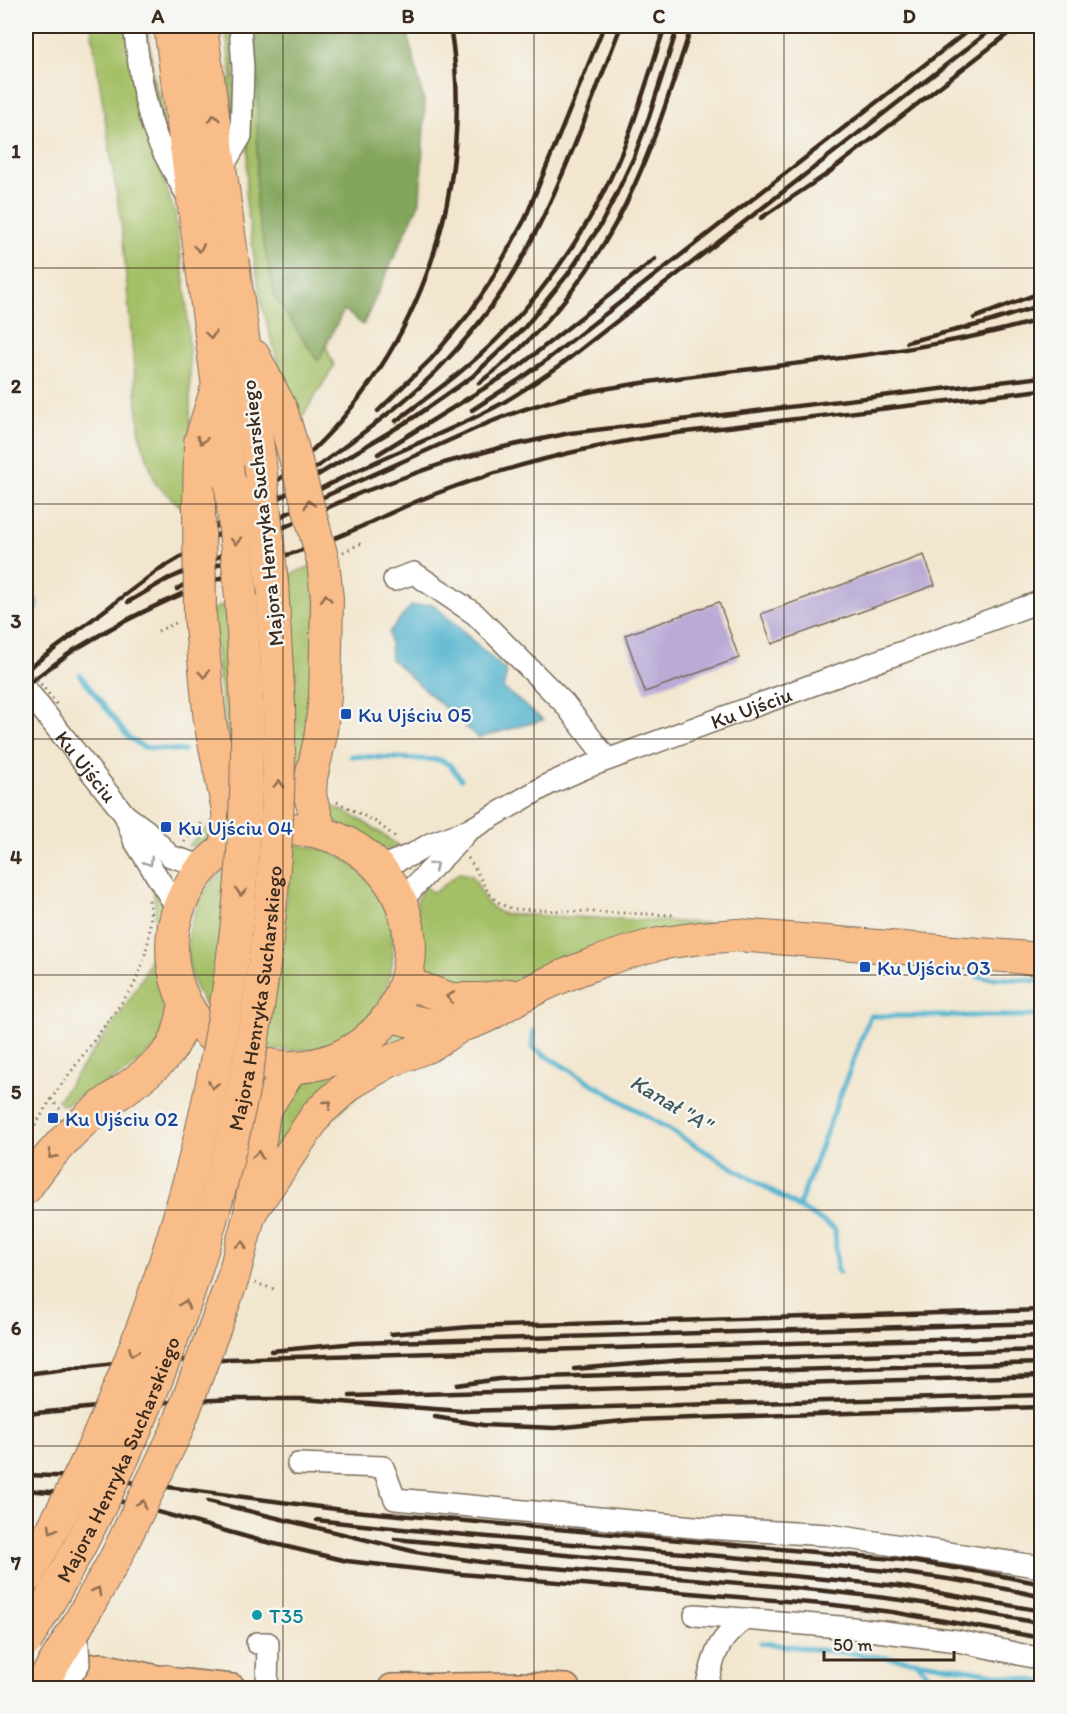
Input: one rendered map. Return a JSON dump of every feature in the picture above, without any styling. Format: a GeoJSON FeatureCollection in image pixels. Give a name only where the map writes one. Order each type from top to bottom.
{"type":"FeatureCollection","features":[{"type":"Feature","properties":{"kind":"highway","name":"Majora Henryka Sucharskiego"},"geometry":{"type":"LineString","coordinates":[[26,1578],[90,1454],[132,1357],[157,1288],[196,1157],[217,1064],[236,939],[245,832],[247,708],[241,597],[231,485],[170,26]]}},
{"type":"Feature","properties":{"kind":"highway","name":"Majora Henryka Sucharskiego"},"geometry":{"type":"LineString","coordinates":[[26,1641],[71,1563],[107,1492],[160,1372],[192,1283],[220,1192],[251,1053],[265,964],[277,833],[279,776],[279,707],[272,583],[260,462],[201,26]]}},
{"type":"Feature","properties":{"kind":"highway"},"geometry":{"type":"LineString","coordinates":[[244,337],[281,409],[329,558],[325,696],[310,796],[321,833]]}},
{"type":"Feature","properties":{"kind":"highway"},"geometry":{"type":"LineString","coordinates":[[202,853],[265,832],[284,829],[321,833],[348,844],[380,867],[393,886],[408,922],[411,957],[406,983],[391,1016],[378,1030],[358,1046],[336,1059],[313,1065],[291,1069],[246,1060],[230,1052],[204,1031],[185,1004],[178,987],[162,903],[202,853],[229,830],[228,810],[192,617],[199,509],[200,442],[218,384]]}},
{"type":"Feature","properties":{"kind":"highway"},"geometry":{"type":"LineString","coordinates":[[249,1213],[318,1113],[351,1083],[388,1062],[429,1046],[462,1025],[490,1016],[529,992],[609,959],[656,945],[687,939],[737,935],[1041,958]]}},
{"type":"Feature","properties":{"kind":"highway"},"geometry":{"type":"LineString","coordinates":[[406,983],[451,999],[482,999],[529,992]]}},
{"type":"Feature","properties":{"kind":"highway"},"geometry":{"type":"LineString","coordinates":[[28,1180],[98,1108],[167,1054],[177,1038],[185,1004]]}},
{"type":"Feature","properties":{"kind":"highway"},"geometry":{"type":"LineString","coordinates":[[391,1016],[430,1024],[462,1025]]}},
{"type":"Feature","properties":{"kind":"highway"},"geometry":{"type":"LineString","coordinates":[[39,1689],[77,1626],[138,1514],[176,1432],[241,1279],[264,1111],[291,1069]]}},
{"type":"Feature","properties":{"kind":"main road"},"geometry":{"type":"LineString","coordinates":[[26,1650],[70,1679],[115,1689]]}},
{"type":"Feature","properties":{"kind":"main road"},"geometry":{"type":"LineString","coordinates":[[70,1679],[102,1667],[165,1685],[232,1689]]}},
{"type":"Feature","properties":{"kind":"main road"},"geometry":{"type":"LineString","coordinates":[[392,1689],[519,1686],[565,1688]]}},
{"type":"Feature","properties":{"kind":"street"},"geometry":{"type":"LineString","coordinates":[[134,26],[140,74],[152,124],[159,143],[194,208]]}},
{"type":"Feature","properties":{"kind":"street"},"geometry":{"type":"LineString","coordinates":[[221,170],[241,136],[243,68],[240,26]]}},
{"type":"Feature","properties":{"kind":"street"},"geometry":{"type":"LineString","coordinates":[[394,580],[414,573],[475,614],[564,703],[607,759]]}},
{"type":"Feature","properties":{"kind":"street","name":"Ku Ujściu"},"geometry":{"type":"LineString","coordinates":[[380,867],[413,854],[430,844],[469,830],[549,784],[607,759],[1041,601]]}},
{"type":"Feature","properties":{"kind":"street","name":"Ku Ujściu"},"geometry":{"type":"LineString","coordinates":[[26,689],[52,710],[125,815],[162,903]]}},
{"type":"Feature","properties":{"kind":"street","name":"Ku Ujściu"},"geometry":{"type":"LineString","coordinates":[[125,815],[147,831],[170,856],[202,853]]}},
{"type":"Feature","properties":{"kind":"street","name":"Ku Ujściu"},"geometry":{"type":"LineString","coordinates":[[401,902],[424,874],[439,862],[469,830]]}},
{"type":"Feature","properties":{"kind":"street"},"geometry":{"type":"LineString","coordinates":[[298,1464],[383,1467],[395,1499],[705,1528],[828,1534],[1041,1567]]}},
{"type":"Feature","properties":{"kind":"street"},"geometry":{"type":"LineString","coordinates":[[695,1615],[852,1628],[958,1641],[1041,1659]]}},
{"type":"Feature","properties":{"kind":"street"},"geometry":{"type":"LineString","coordinates":[[706,1689],[719,1643],[745,1619]]}},
{"type":"Feature","properties":{"kind":"street"},"geometry":{"type":"LineString","coordinates":[[70,1679],[79,1664],[77,1626]]}},
{"type":"Feature","properties":{"kind":"street"},"geometry":{"type":"LineString","coordinates":[[257,1643],[268,1643],[267,1689]]}},
{"type":"Feature","properties":{"kind":"path"},"geometry":{"type":"LineString","coordinates":[[329,558],[364,542]]}},
{"type":"Feature","properties":{"kind":"path"},"geometry":{"type":"LineString","coordinates":[[158,631],[192,617]]}},
{"type":"Feature","properties":{"kind":"path"},"geometry":{"type":"LineString","coordinates":[[26,665],[52,710]]}},
{"type":"Feature","properties":{"kind":"path"},"geometry":{"type":"LineString","coordinates":[[331,800],[368,818],[401,841]]}},
{"type":"Feature","properties":{"kind":"path"},"geometry":{"type":"LineString","coordinates":[[202,853],[209,816]]}},
{"type":"Feature","properties":{"kind":"path"},"geometry":{"type":"LineString","coordinates":[[467,856],[479,872],[492,899],[500,905],[513,909],[679,915]]}},
{"type":"Feature","properties":{"kind":"path"},"geometry":{"type":"LineString","coordinates":[[26,1142],[51,1100],[133,987],[141,969],[150,930],[162,903]]}},
{"type":"Feature","properties":{"kind":"path"},"geometry":{"type":"LineString","coordinates":[[51,1100],[63,1112]]}},
{"type":"Feature","properties":{"kind":"path"},"geometry":{"type":"LineString","coordinates":[[241,1279],[277,1290]]}},
{"type":"Feature","properties":{"kind":"green space"},"geometry":{"type":"Polygon","coordinates":[[[91,26],[129,26],[145,124],[175,214],[186,293],[190,371],[191,516],[156,484],[140,437],[122,229],[91,26]]]}},
{"type":"Feature","properties":{"kind":"green space"},"geometry":{"type":"Polygon","coordinates":[[[140,26],[147,26],[155,89],[159,91],[167,142],[165,143],[140,26]]]}},
{"type":"Feature","properties":{"kind":"green space"},"geometry":{"type":"Polygon","coordinates":[[[225,26],[234,26],[235,133],[228,80],[232,79],[225,26]]]}},
{"type":"Feature","properties":{"kind":"green space"},"geometry":{"type":"Polygon","coordinates":[[[250,26],[258,83],[318,360],[326,346],[334,366],[296,427],[261,303],[246,202],[250,26]]]}},
{"type":"Feature","properties":{"kind":"green space"},"geometry":{"type":"Polygon","coordinates":[[[250,26],[406,26],[425,106],[420,201],[363,325],[344,310],[318,361],[275,298],[256,207],[258,83],[250,26]]]}},
{"type":"Feature","properties":{"kind":"green space"},"geometry":{"type":"Polygon","coordinates":[[[313,565],[318,606],[303,786],[292,789],[285,577],[313,565]]]}},
{"type":"Feature","properties":{"kind":"green space"},"geometry":{"type":"Polygon","coordinates":[[[229,602],[234,794],[210,611],[229,602]]]}},
{"type":"Feature","properties":{"kind":"green space"},"geometry":{"type":"Polygon","coordinates":[[[320,802],[354,816],[404,850],[392,851],[375,845],[332,820],[320,802]]]}},
{"type":"Feature","properties":{"kind":"green space"},"geometry":{"type":"Polygon","coordinates":[[[217,818],[211,839],[199,845],[188,846],[217,818]]]}},
{"type":"Feature","properties":{"kind":"green space"},"geometry":{"type":"Polygon","coordinates":[[[290,844],[333,853],[364,876],[382,901],[391,929],[393,958],[386,987],[372,1012],[351,1033],[321,1047],[294,1051],[266,1049],[286,902],[290,844]]]}},
{"type":"Feature","properties":{"kind":"green space"},"geometry":{"type":"Polygon","coordinates":[[[231,864],[212,1016],[200,997],[189,968],[189,935],[193,918],[207,888],[231,864]]]}},
{"type":"Feature","properties":{"kind":"green space"},"geometry":{"type":"Polygon","coordinates":[[[459,873],[471,875],[489,905],[503,914],[731,924],[518,984],[474,994],[426,974],[422,962],[417,901],[424,885],[432,892],[436,891],[459,873]]]}},
{"type":"Feature","properties":{"kind":"green space"},"geometry":{"type":"Polygon","coordinates":[[[152,882],[164,904],[159,950],[160,967],[170,1004],[163,1041],[129,1070],[83,1098],[81,1094],[68,1104],[61,1105],[58,1100],[132,996],[148,963],[155,926],[152,882]]]}},
{"type":"Feature","properties":{"kind":"green space"},"geometry":{"type":"Polygon","coordinates":[[[436,1028],[266,1176],[270,1125],[294,1085],[355,1063],[397,1032],[436,1028]]]}},
{"type":"Feature","properties":{"kind":"water"},"geometry":{"type":"Polygon","coordinates":[[[433,604],[507,672],[503,688],[543,720],[478,738],[391,659],[389,632],[411,606],[433,604]]]}},
{"type":"Feature","properties":{"kind":"building"},"geometry":{"type":"Polygon","coordinates":[[[924,555],[935,585],[772,644],[761,614],[924,555]]]}},
{"type":"Feature","properties":{"kind":"building"},"geometry":{"type":"Polygon","coordinates":[[[719,602],[739,658],[645,692],[625,635],[719,602]]]}},
{"type":"Feature","properties":{"kind":"waterway","name":"Kanał \"A\""},"geometry":{"type":"LineString","coordinates":[[26,599],[30,605]]}},
{"type":"Feature","properties":{"kind":"waterway","name":"Kanał \"A\""},"geometry":{"type":"LineString","coordinates":[[80,675],[128,737],[143,747],[184,751]]}},
{"type":"Feature","properties":{"kind":"waterway","name":"Kanał \"A\""},"geometry":{"type":"LineString","coordinates":[[351,756],[440,760],[450,765],[461,779]]}},
{"type":"Feature","properties":{"kind":"waterway"},"geometry":{"type":"LineString","coordinates":[[978,977],[1042,981]]}},
{"type":"Feature","properties":{"kind":"waterway"},"geometry":{"type":"LineString","coordinates":[[798,1208],[870,1016],[1042,1016]]}},
{"type":"Feature","properties":{"kind":"waterway","name":"Kanał \"A\""},"geometry":{"type":"LineString","coordinates":[[533,1031],[533,1048],[835,1229],[837,1270],[839,1272]]}},
{"type":"Feature","properties":{"kind":"waterway"},"geometry":{"type":"LineString","coordinates":[[761,1643],[916,1661],[1042,1682]]}},
{"type":"Feature","properties":{"kind":"waterway"},"geometry":{"type":"LineString","coordinates":[[916,1661],[940,1688]]}},
{"type":"Feature","properties":{"kind":"railway"},"geometry":{"type":"LineString","coordinates":[[208,532],[291,470],[344,417],[380,369],[409,317],[431,262],[447,204],[455,145],[456,86],[450,26]]}},
{"type":"Feature","properties":{"kind":"railway"},"geometry":{"type":"LineString","coordinates":[[378,411],[431,359],[468,315],[489,284],[525,219],[604,26]]}},
{"type":"Feature","properties":{"kind":"railway"},"geometry":{"type":"LineString","coordinates":[[313,470],[381,419],[429,378],[467,338],[498,297],[517,268],[552,197],[621,26]]}},
{"type":"Feature","properties":{"kind":"railway"},"geometry":{"type":"LineString","coordinates":[[396,421],[460,372],[496,340],[556,270],[589,218],[617,163],[634,121],[665,26]]}},
{"type":"Feature","properties":{"kind":"railway"},"geometry":{"type":"LineString","coordinates":[[159,570],[413,418],[473,376],[525,327],[568,274],[600,226],[614,199],[634,157],[649,117],[678,26]]}},
{"type":"Feature","properties":{"kind":"railway"},"geometry":{"type":"LineString","coordinates":[[479,383],[527,342],[549,318],[570,294],[606,241],[643,165],[692,26]]}},
{"type":"Feature","properties":{"kind":"railway"},"geometry":{"type":"LineString","coordinates":[[472,410],[544,362],[974,26]]}},
{"type":"Feature","properties":{"kind":"railway"},"geometry":{"type":"LineString","coordinates":[[315,492],[360,469],[477,417],[558,367],[996,26]]}},
{"type":"Feature","properties":{"kind":"railway"},"geometry":{"type":"LineString","coordinates":[[761,218],[827,174],[1018,26]]}},
{"type":"Feature","properties":{"kind":"railway"},"geometry":{"type":"LineString","coordinates":[[378,454],[517,368],[655,259]]}},
{"type":"Feature","properties":{"kind":"railway"},"geometry":{"type":"LineString","coordinates":[[974,318],[1042,292]]}},
{"type":"Feature","properties":{"kind":"railway"},"geometry":{"type":"LineString","coordinates":[[907,342],[985,323],[1042,305]]}},
{"type":"Feature","properties":{"kind":"railway"},"geometry":{"type":"LineString","coordinates":[[229,543],[290,512],[488,423],[544,403],[625,385],[919,347],[1042,319]]}},
{"type":"Feature","properties":{"kind":"railway"},"geometry":{"type":"LineString","coordinates":[[164,581],[360,493],[444,463],[499,448],[570,433],[1042,377]]}},
{"type":"Feature","properties":{"kind":"railway"},"geometry":{"type":"LineString","coordinates":[[104,632],[191,590],[254,565],[303,550],[435,494],[554,456],[677,433],[1042,390]]}},
{"type":"Feature","properties":{"kind":"railway"},"geometry":{"type":"LineString","coordinates":[[177,589],[221,563]]}},
{"type":"Feature","properties":{"kind":"railway"},"geometry":{"type":"LineString","coordinates":[[69,637],[165,565]]}},
{"type":"Feature","properties":{"kind":"railway"},"geometry":{"type":"LineString","coordinates":[[128,602],[169,578]]}},
{"type":"Feature","properties":{"kind":"railway"},"geometry":{"type":"LineString","coordinates":[[26,685],[74,650],[110,629]]}},
{"type":"Feature","properties":{"kind":"railway"},"geometry":{"type":"LineString","coordinates":[[26,670],[76,633]]}},
{"type":"Feature","properties":{"kind":"railway"},"geometry":{"type":"LineString","coordinates":[[391,1334],[470,1327],[1042,1310]]}},
{"type":"Feature","properties":{"kind":"railway"},"geometry":{"type":"LineString","coordinates":[[271,1351],[356,1343],[1042,1323]]}},
{"type":"Feature","properties":{"kind":"railway"},"geometry":{"type":"LineString","coordinates":[[26,1374],[114,1363],[153,1361],[1042,1336]]}},
{"type":"Feature","properties":{"kind":"railway"},"geometry":{"type":"LineString","coordinates":[[574,1369],[683,1360],[1042,1350]]}},
{"type":"Feature","properties":{"kind":"railway"},"geometry":{"type":"LineString","coordinates":[[457,1385],[499,1379],[542,1377],[1042,1363]]}},
{"type":"Feature","properties":{"kind":"railway"},"geometry":{"type":"LineString","coordinates":[[350,1396],[1042,1376]]}},
{"type":"Feature","properties":{"kind":"railway"},"geometry":{"type":"LineString","coordinates":[[26,1414],[127,1404],[236,1399],[302,1399],[462,1411],[1042,1395]]}},
{"type":"Feature","properties":{"kind":"railway"},"geometry":{"type":"LineString","coordinates":[[435,1417],[483,1425],[555,1428],[633,1420],[1042,1407]]}},
{"type":"Feature","properties":{"kind":"railway"},"geometry":{"type":"LineString","coordinates":[[26,1475],[114,1480],[343,1510],[904,1560],[1042,1584]]}},
{"type":"Feature","properties":{"kind":"railway"},"geometry":{"type":"LineString","coordinates":[[26,1490],[85,1495],[119,1501],[258,1540],[347,1561],[461,1574],[834,1605],[892,1612],[1042,1638]]}},
{"type":"Feature","properties":{"kind":"railway"},"geometry":{"type":"LineString","coordinates":[[208,1501],[416,1552],[481,1562],[833,1592],[903,1600],[1042,1624]]}},
{"type":"Feature","properties":{"kind":"railway"},"geometry":{"type":"LineString","coordinates":[[317,1520],[862,1568],[970,1582],[1042,1597]]}},
{"type":"Feature","properties":{"kind":"railway"},"geometry":{"type":"LineString","coordinates":[[395,1539],[899,1586],[1042,1611]]}},
{"type":"Feature","properties":{"kind":"place","name":"Ku Ujściu 05"},"geometry":{"type":"Point","coordinates":[346,714]}},
{"type":"Feature","properties":{"kind":"place","name":"Ku Ujściu 04"},"geometry":{"type":"Point","coordinates":[166,827]}},
{"type":"Feature","properties":{"kind":"place","name":"Ku Ujściu 03"},"geometry":{"type":"Point","coordinates":[865,967]}},
{"type":"Feature","properties":{"kind":"place","name":"Ku Ujściu 02"},"geometry":{"type":"Point","coordinates":[53,1118]}},
{"type":"Feature","properties":{"kind":"place","name":"T35"},"geometry":{"type":"Point","coordinates":[257,1615]}}]}
